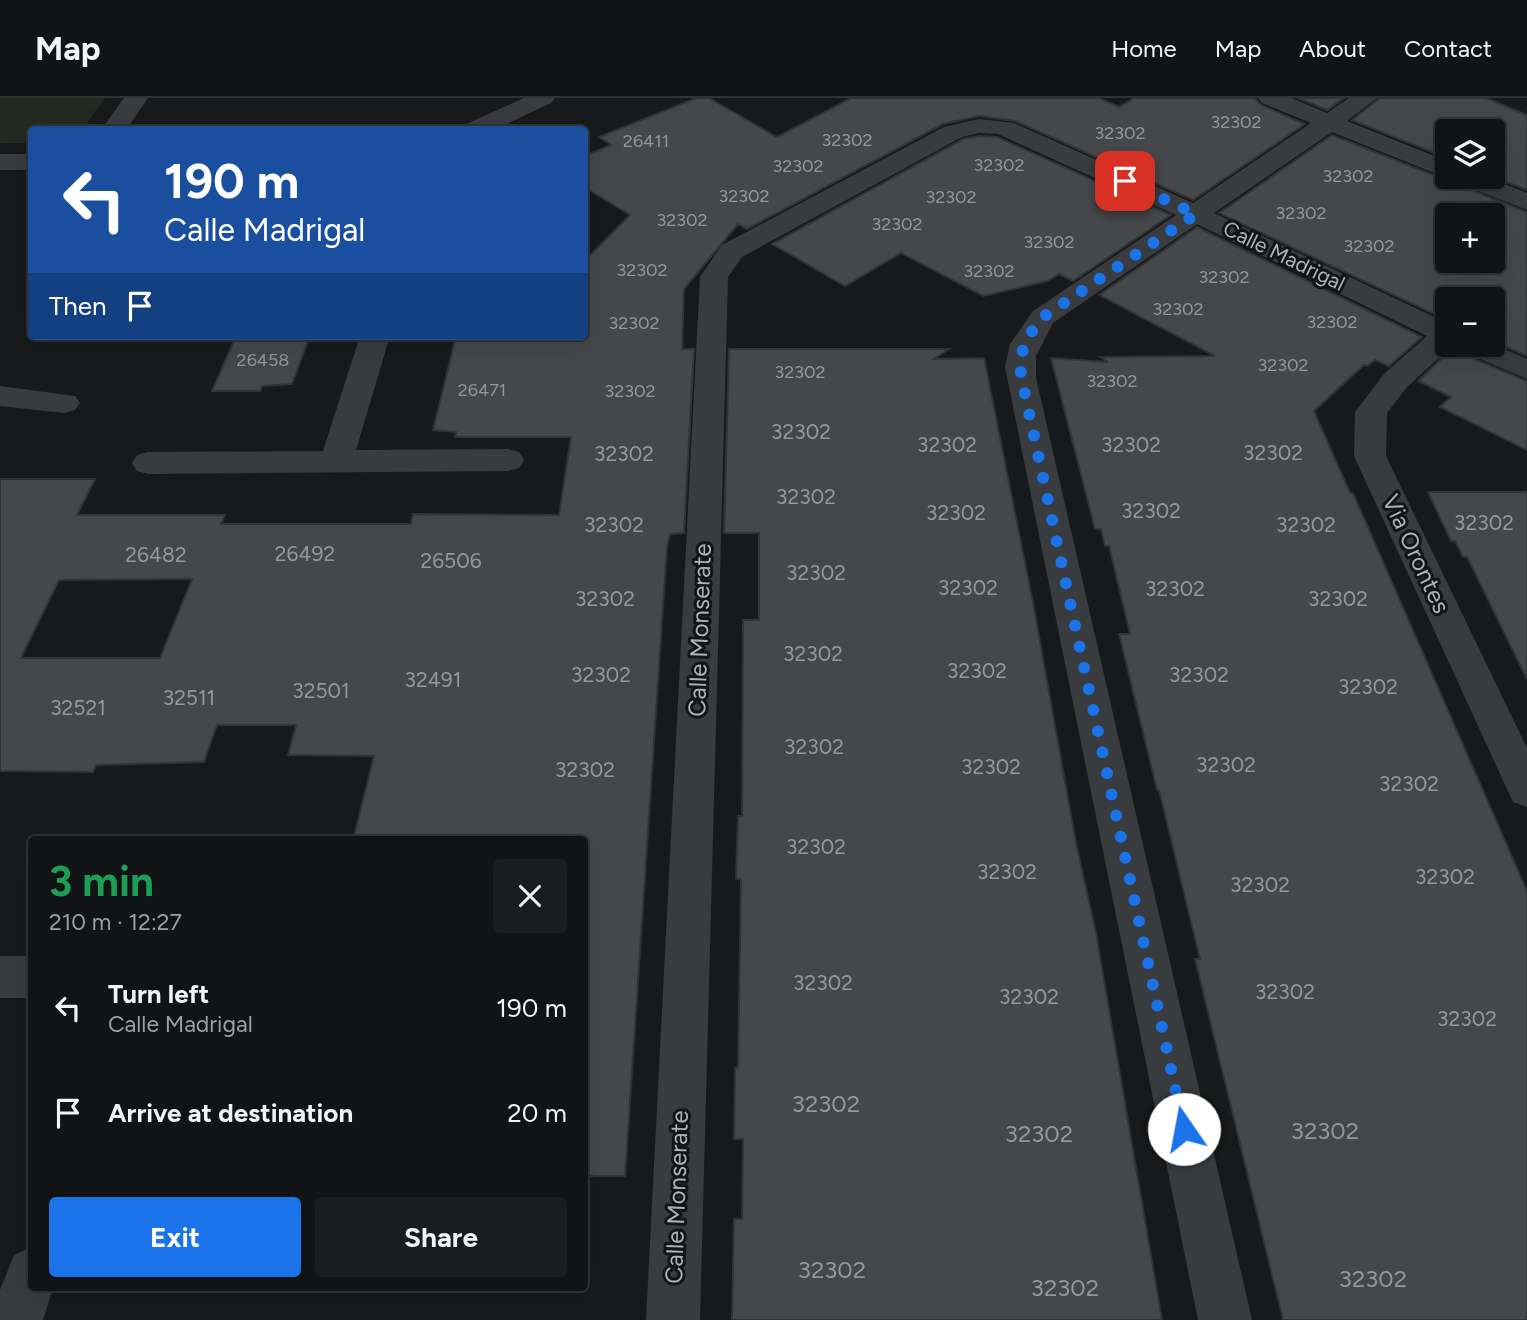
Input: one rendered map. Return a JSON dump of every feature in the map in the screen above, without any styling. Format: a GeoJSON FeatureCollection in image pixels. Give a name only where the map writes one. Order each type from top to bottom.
{"type":"FeatureCollection","features":[{"type":"Feature","properties":{"kind":"street"},"geometry":{"type":"LineString","coordinates":[[117,126],[136,98]]}},
{"type":"Feature","properties":{"kind":"street"},"geometry":{"type":"LineString","coordinates":[[482,126],[543,98]]}},
{"type":"Feature","properties":{"kind":"street"},"geometry":{"type":"LineString","coordinates":[[1270,98],[1435,165]]}},
{"type":"Feature","properties":{"kind":"street"},"geometry":{"type":"LineString","coordinates":[[1225,1320],[1028,410],[1020,354],[1025,339],[1043,317],[1365,98]]}},
{"type":"Feature","properties":{"kind":"street","name":"Calle Monserate"},"geometry":{"type":"LineString","coordinates":[[673,1320],[714,277],[732,251],[953,132],[972,125],[1005,128]]}},
{"type":"Feature","properties":{"kind":"street","name":"Calle Madrigal"},"geometry":{"type":"LineString","coordinates":[[1005,128],[1196,214],[1435,328]]}},
{"type":"Feature","properties":{"kind":"street"},"geometry":{"type":"LineString","coordinates":[[0,162],[28,162]]}},
{"type":"Feature","properties":{"kind":"street"},"geometry":{"type":"LineString","coordinates":[[1495,189],[1527,202]]}},
{"type":"Feature","properties":{"kind":"street"},"geometry":{"type":"LineString","coordinates":[[336,462],[374,340]]}},
{"type":"Feature","properties":{"kind":"street","name":"Via Orontes"},"geometry":{"type":"LineString","coordinates":[[1435,345],[1396,380],[1371,412],[1370,456],[1527,790]]}},
{"type":"Feature","properties":{"kind":"street"},"geometry":{"type":"LineString","coordinates":[[1498,357],[1527,370]]}},
{"type":"Feature","properties":{"kind":"street"},"geometry":{"type":"LineString","coordinates":[[0,396],[64,403]]}},
{"type":"Feature","properties":{"kind":"street"},"geometry":{"type":"LineString","coordinates":[[148,463],[508,460]]}},
{"type":"Feature","properties":{"kind":"street"},"geometry":{"type":"LineString","coordinates":[[0,977],[28,977]]}},
{"type":"Feature","properties":{"kind":"street"},"geometry":{"type":"LineString","coordinates":[[16,1320],[28,1285]]}},
{"type":"Feature","properties":{"kind":"shaded area"},"geometry":{"type":"Polygon","coordinates":[[[0,98],[105,98],[85,126],[28,126],[28,143],[0,143],[0,98]]]}},
{"type":"Feature","properties":{"kind":"building"},"geometry":{"type":"Polygon","coordinates":[[[696,98],[709,98],[777,137],[851,98],[1099,98],[1119,107],[1134,98],[1255,98],[1261,105],[1305,124],[1193,200],[1015,121],[979,116],[943,124],[747,229],[738,224],[684,289],[682,349],[694,349],[684,533],[670,534],[667,546],[625,1176],[588,1176],[588,836],[354,836],[374,756],[288,755],[296,725],[217,725],[204,762],[96,765],[93,772],[0,771],[0,479],[95,479],[77,515],[225,515],[221,524],[411,524],[413,514],[559,515],[571,437],[455,437],[456,432],[433,430],[455,340],[588,340],[588,257],[630,215],[588,189],[588,154],[611,145],[599,137],[696,98]],[[192,579],[59,580],[21,658],[160,658],[192,579]]]}},
{"type":"Feature","properties":{"kind":"building"},"geometry":{"type":"Polygon","coordinates":[[[1298,98],[1344,98],[1327,110],[1298,98]]]}},
{"type":"Feature","properties":{"kind":"building"},"geometry":{"type":"Polygon","coordinates":[[[1380,98],[1486,98],[1527,115],[1527,190],[1505,182],[1505,119],[1435,119],[1435,153],[1352,120],[1380,98]]]}},
{"type":"Feature","properties":{"kind":"building"},"geometry":{"type":"Polygon","coordinates":[[[1332,135],[1435,176],[1435,189],[1469,189],[1504,203],[1435,203],[1435,273],[1505,273],[1505,203],[1527,212],[1527,356],[1505,346],[1505,287],[1435,287],[1435,314],[1219,213],[1332,135]]]}},
{"type":"Feature","properties":{"kind":"building"},"geometry":{"type":"Polygon","coordinates":[[[997,137],[1171,215],[1073,281],[1059,274],[1048,281],[983,296],[901,253],[845,286],[772,244],[963,139],[997,137]]]}},
{"type":"Feature","properties":{"kind":"building"},"geometry":{"type":"Polygon","coordinates":[[[1197,227],[1422,337],[1389,366],[1375,360],[1367,366],[1364,365],[1314,411],[1350,493],[1353,493],[1527,891],[1527,1320],[1283,1320],[1195,959],[1200,959],[1119,634],[1130,634],[1109,546],[1105,546],[1101,529],[1095,529],[1051,358],[1108,362],[1100,357],[1215,356],[1099,295],[1197,227]]]}},
{"type":"Feature","properties":{"kind":"building"},"geometry":{"type":"Polygon","coordinates":[[[234,340],[308,340],[292,384],[262,386],[260,391],[212,391],[234,340]]]}},
{"type":"Feature","properties":{"kind":"building"},"geometry":{"type":"Polygon","coordinates":[[[729,349],[949,349],[934,359],[984,358],[1034,608],[1076,843],[1096,933],[1162,1320],[732,1320],[734,1219],[742,1219],[743,1139],[734,1139],[735,1068],[738,1068],[741,879],[736,879],[738,816],[742,816],[743,620],[759,620],[759,533],[724,533],[729,349]]]}},
{"type":"Feature","properties":{"kind":"building"},"geometry":{"type":"Polygon","coordinates":[[[1443,357],[1470,357],[1527,381],[1527,450],[1440,407],[1451,397],[1418,381],[1443,357]]]}},
{"type":"Feature","properties":{"kind":"building"},"geometry":{"type":"Polygon","coordinates":[[[1428,492],[1527,492],[1527,679],[1467,557],[1463,557],[1455,541],[1451,541],[1428,492]]]}},
{"type":"Feature","properties":{"kind":"route"},"geometry":{"type":"LineString","coordinates":[[1125,181],[1196,214],[1043,317],[1025,339],[1020,354],[1021,376],[1184,1129]]}}]}
